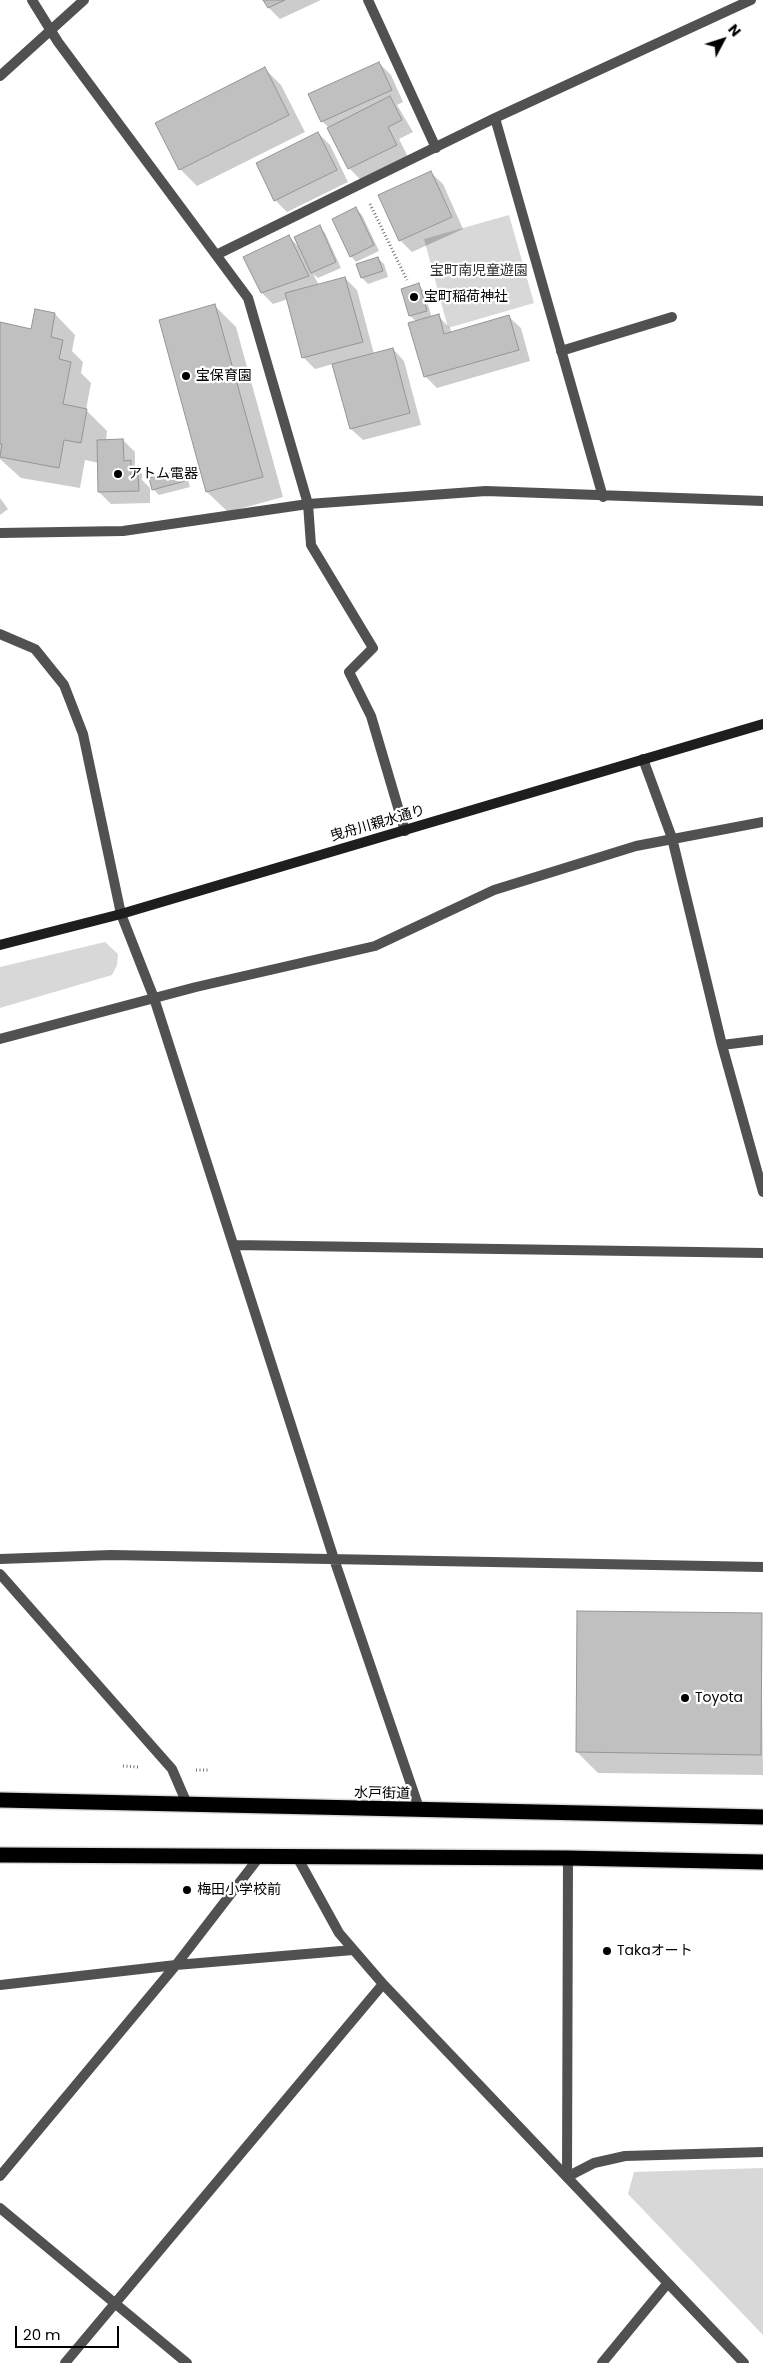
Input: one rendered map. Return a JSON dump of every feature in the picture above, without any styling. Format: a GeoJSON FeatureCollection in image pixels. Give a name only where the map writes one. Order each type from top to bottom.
{"type":"FeatureCollection","features":[{"type":"Feature","properties":{"kind":"highway"},"geometry":{"type":"LineString","coordinates":[[0,1796],[32,1801]]}},
{"type":"Feature","properties":{"kind":"highway","name":"水戸街道"},"geometry":{"type":"LineString","coordinates":[[0,1800],[188,1806],[763,1817]]}},
{"type":"Feature","properties":{"kind":"highway"},"geometry":{"type":"LineString","coordinates":[[0,1855],[38,1857],[568,1858],[763,1862]]}},
{"type":"Feature","properties":{"kind":"highway"},"geometry":{"type":"LineString","coordinates":[[0,1861],[38,1857]]}},
{"type":"Feature","properties":{"kind":"street"},"geometry":{"type":"LineString","coordinates":[[32,0],[58,42],[248,298],[308,504],[311,545],[373,648],[349,672],[371,716],[405,831]]}},
{"type":"Feature","properties":{"kind":"street"},"geometry":{"type":"LineString","coordinates":[[0,76],[84,0]]}},
{"type":"Feature","properties":{"kind":"street"},"geometry":{"type":"LineString","coordinates":[[368,0],[436,148]]}},
{"type":"Feature","properties":{"kind":"street"},"geometry":{"type":"LineString","coordinates":[[216,255],[495,118],[751,0]]}},
{"type":"Feature","properties":{"kind":"street"},"geometry":{"type":"LineString","coordinates":[[495,118],[603,497]]}},
{"type":"Feature","properties":{"kind":"street"},"geometry":{"type":"LineString","coordinates":[[561,351],[672,317]]}},
{"type":"Feature","properties":{"kind":"street"},"geometry":{"type":"LineString","coordinates":[[0,533],[123,531],[308,504],[486,492],[763,501]]}},
{"type":"Feature","properties":{"kind":"street"},"geometry":{"type":"LineString","coordinates":[[0,634],[35,649],[64,685],[83,734],[121,914],[154,998],[334,1559],[420,1811]]}},
{"type":"Feature","properties":{"kind":"street","name":"曳舟川親水通り"},"geometry":{"type":"LineString","coordinates":[[0,945],[121,914],[763,724]]}},
{"type":"Feature","properties":{"kind":"street"},"geometry":{"type":"LineString","coordinates":[[643,759],[672,838],[722,1045],[763,1192]]}},
{"type":"Feature","properties":{"kind":"street"},"geometry":{"type":"LineString","coordinates":[[0,1039],[154,998],[375,946],[494,890],[636,846],[763,822]]}},
{"type":"Feature","properties":{"kind":"street"},"geometry":{"type":"LineString","coordinates":[[722,1045],[763,1040]]}},
{"type":"Feature","properties":{"kind":"street"},"geometry":{"type":"LineString","coordinates":[[234,1244],[763,1253]]}},
{"type":"Feature","properties":{"kind":"street"},"geometry":{"type":"LineString","coordinates":[[0,1559],[111,1556],[763,1567]]}},
{"type":"Feature","properties":{"kind":"street"},"geometry":{"type":"LineString","coordinates":[[0,1574],[172,1769],[188,1806]]}},
{"type":"Feature","properties":{"kind":"street"},"geometry":{"type":"LineString","coordinates":[[0,2176],[176,1965],[260,1856]]}},
{"type":"Feature","properties":{"kind":"street"},"geometry":{"type":"LineString","coordinates":[[296,1856],[339,1933],[382,1984],[744,2363]]}},
{"type":"Feature","properties":{"kind":"street"},"geometry":{"type":"LineString","coordinates":[[567,2177],[568,1858]]}},
{"type":"Feature","properties":{"kind":"street"},"geometry":{"type":"LineString","coordinates":[[0,1984],[176,1965],[353,1950]]}},
{"type":"Feature","properties":{"kind":"street"},"geometry":{"type":"LineString","coordinates":[[64,2363],[382,1984]]}},
{"type":"Feature","properties":{"kind":"street"},"geometry":{"type":"LineString","coordinates":[[567,2177],[594,2163],[625,2156],[763,2152]]}},
{"type":"Feature","properties":{"kind":"street"},"geometry":{"type":"LineString","coordinates":[[0,2208],[187,2363]]}},
{"type":"Feature","properties":{"kind":"street"},"geometry":{"type":"LineString","coordinates":[[602,2363],[667,2284]]}},
{"type":"Feature","properties":{"kind":"path"},"geometry":{"type":"LineString","coordinates":[[361,185],[407,280]]}},
{"type":"Feature","properties":{"kind":"green space","name":"宝町南児童遊園"},"geometry":{"type":"Polygon","coordinates":[[[509,215],[534,303],[448,328],[424,239],[509,215]]]}},
{"type":"Feature","properties":{"kind":"green space"},"geometry":{"type":"Polygon","coordinates":[[[105,942],[118,954],[117,965],[112,975],[0,1008],[0,967],[105,942]]]}},
{"type":"Feature","properties":{"kind":"green space"},"geometry":{"type":"Polygon","coordinates":[[[763,2168],[763,2335],[628,2194],[634,2172],[763,2168]]]}},
{"type":"Feature","properties":{"kind":"building"},"geometry":{"type":"Polygon","coordinates":[[[263,0],[285,0],[268,8],[263,0]]]}},
{"type":"Feature","properties":{"kind":"building"},"geometry":{"type":"Polygon","coordinates":[[[379,62],[392,90],[321,122],[308,94],[379,62]]]}},
{"type":"Feature","properties":{"kind":"building"},"geometry":{"type":"Polygon","coordinates":[[[265,67],[289,115],[179,170],[155,123],[265,67]]]}},
{"type":"Feature","properties":{"kind":"building"},"geometry":{"type":"Polygon","coordinates":[[[390,96],[402,120],[388,127],[397,145],[348,169],[327,128],[390,96]]]}},
{"type":"Feature","properties":{"kind":"building"},"geometry":{"type":"Polygon","coordinates":[[[318,132],[337,170],[274,201],[256,163],[318,132]]]}},
{"type":"Feature","properties":{"kind":"building"},"geometry":{"type":"Polygon","coordinates":[[[431,171],[452,217],[399,241],[378,195],[431,171]]]}},
{"type":"Feature","properties":{"kind":"building"},"geometry":{"type":"Polygon","coordinates":[[[356,207],[374,245],[350,257],[332,219],[356,207]]]}},
{"type":"Feature","properties":{"kind":"building"},"geometry":{"type":"Polygon","coordinates":[[[320,225],[336,262],[311,273],[294,237],[320,225]]]}},
{"type":"Feature","properties":{"kind":"building"},"geometry":{"type":"Polygon","coordinates":[[[289,235],[309,276],[261,293],[243,257],[289,235]]]}},
{"type":"Feature","properties":{"kind":"building"},"geometry":{"type":"Polygon","coordinates":[[[378,257],[383,271],[361,278],[356,264],[378,257]]]}},
{"type":"Feature","properties":{"kind":"building"},"geometry":{"type":"Polygon","coordinates":[[[345,277],[363,342],[302,358],[285,293],[345,277]]]}},
{"type":"Feature","properties":{"kind":"building"},"geometry":{"type":"Polygon","coordinates":[[[419,283],[427,311],[409,316],[401,289],[419,283]]]}},
{"type":"Feature","properties":{"kind":"building"},"geometry":{"type":"Polygon","coordinates":[[[215,304],[263,477],[206,492],[159,320],[215,304]]]}},
{"type":"Feature","properties":{"kind":"building"},"geometry":{"type":"Polygon","coordinates":[[[35,309],[55,313],[51,337],[63,340],[59,359],[71,362],[63,404],[87,409],[81,443],[64,440],[59,468],[0,457],[2,444],[0,444],[0,322],[31,329],[35,309]]]}},
{"type":"Feature","properties":{"kind":"building"},"geometry":{"type":"Polygon","coordinates":[[[439,314],[444,334],[509,315],[519,350],[424,377],[408,323],[439,314]]]}},
{"type":"Feature","properties":{"kind":"building"},"geometry":{"type":"Polygon","coordinates":[[[393,348],[410,413],[350,429],[332,364],[393,348]]]}},
{"type":"Feature","properties":{"kind":"building"},"geometry":{"type":"Polygon","coordinates":[[[123,439],[124,461],[131,460],[131,475],[138,475],[139,491],[98,492],[97,440],[123,439]]]}},
{"type":"Feature","properties":{"kind":"building"},"geometry":{"type":"Polygon","coordinates":[[[181,469],[185,481],[152,490],[149,478],[181,469]]]}},
{"type":"Feature","properties":{"kind":"building"},"geometry":{"type":"Polygon","coordinates":[[[577,1611],[762,1613],[761,1755],[576,1752],[577,1611]]]}},
{"type":"Feature","properties":{"kind":"place","name":"宝町稲荷神社"},"geometry":{"type":"Point","coordinates":[414,297]}},
{"type":"Feature","properties":{"kind":"place","name":"宝保育園"},"geometry":{"type":"Point","coordinates":[186,376]}},
{"type":"Feature","properties":{"kind":"place","name":"アトム電器"},"geometry":{"type":"Point","coordinates":[118,474]}},
{"type":"Feature","properties":{"kind":"place","name":"Toyota"},"geometry":{"type":"Point","coordinates":[685,1698]}},
{"type":"Feature","properties":{"kind":"place","name":"梅田小学校前"},"geometry":{"type":"Point","coordinates":[187,1890]}},
{"type":"Feature","properties":{"kind":"place","name":"Takaオート"},"geometry":{"type":"Point","coordinates":[607,1951]}}]}
